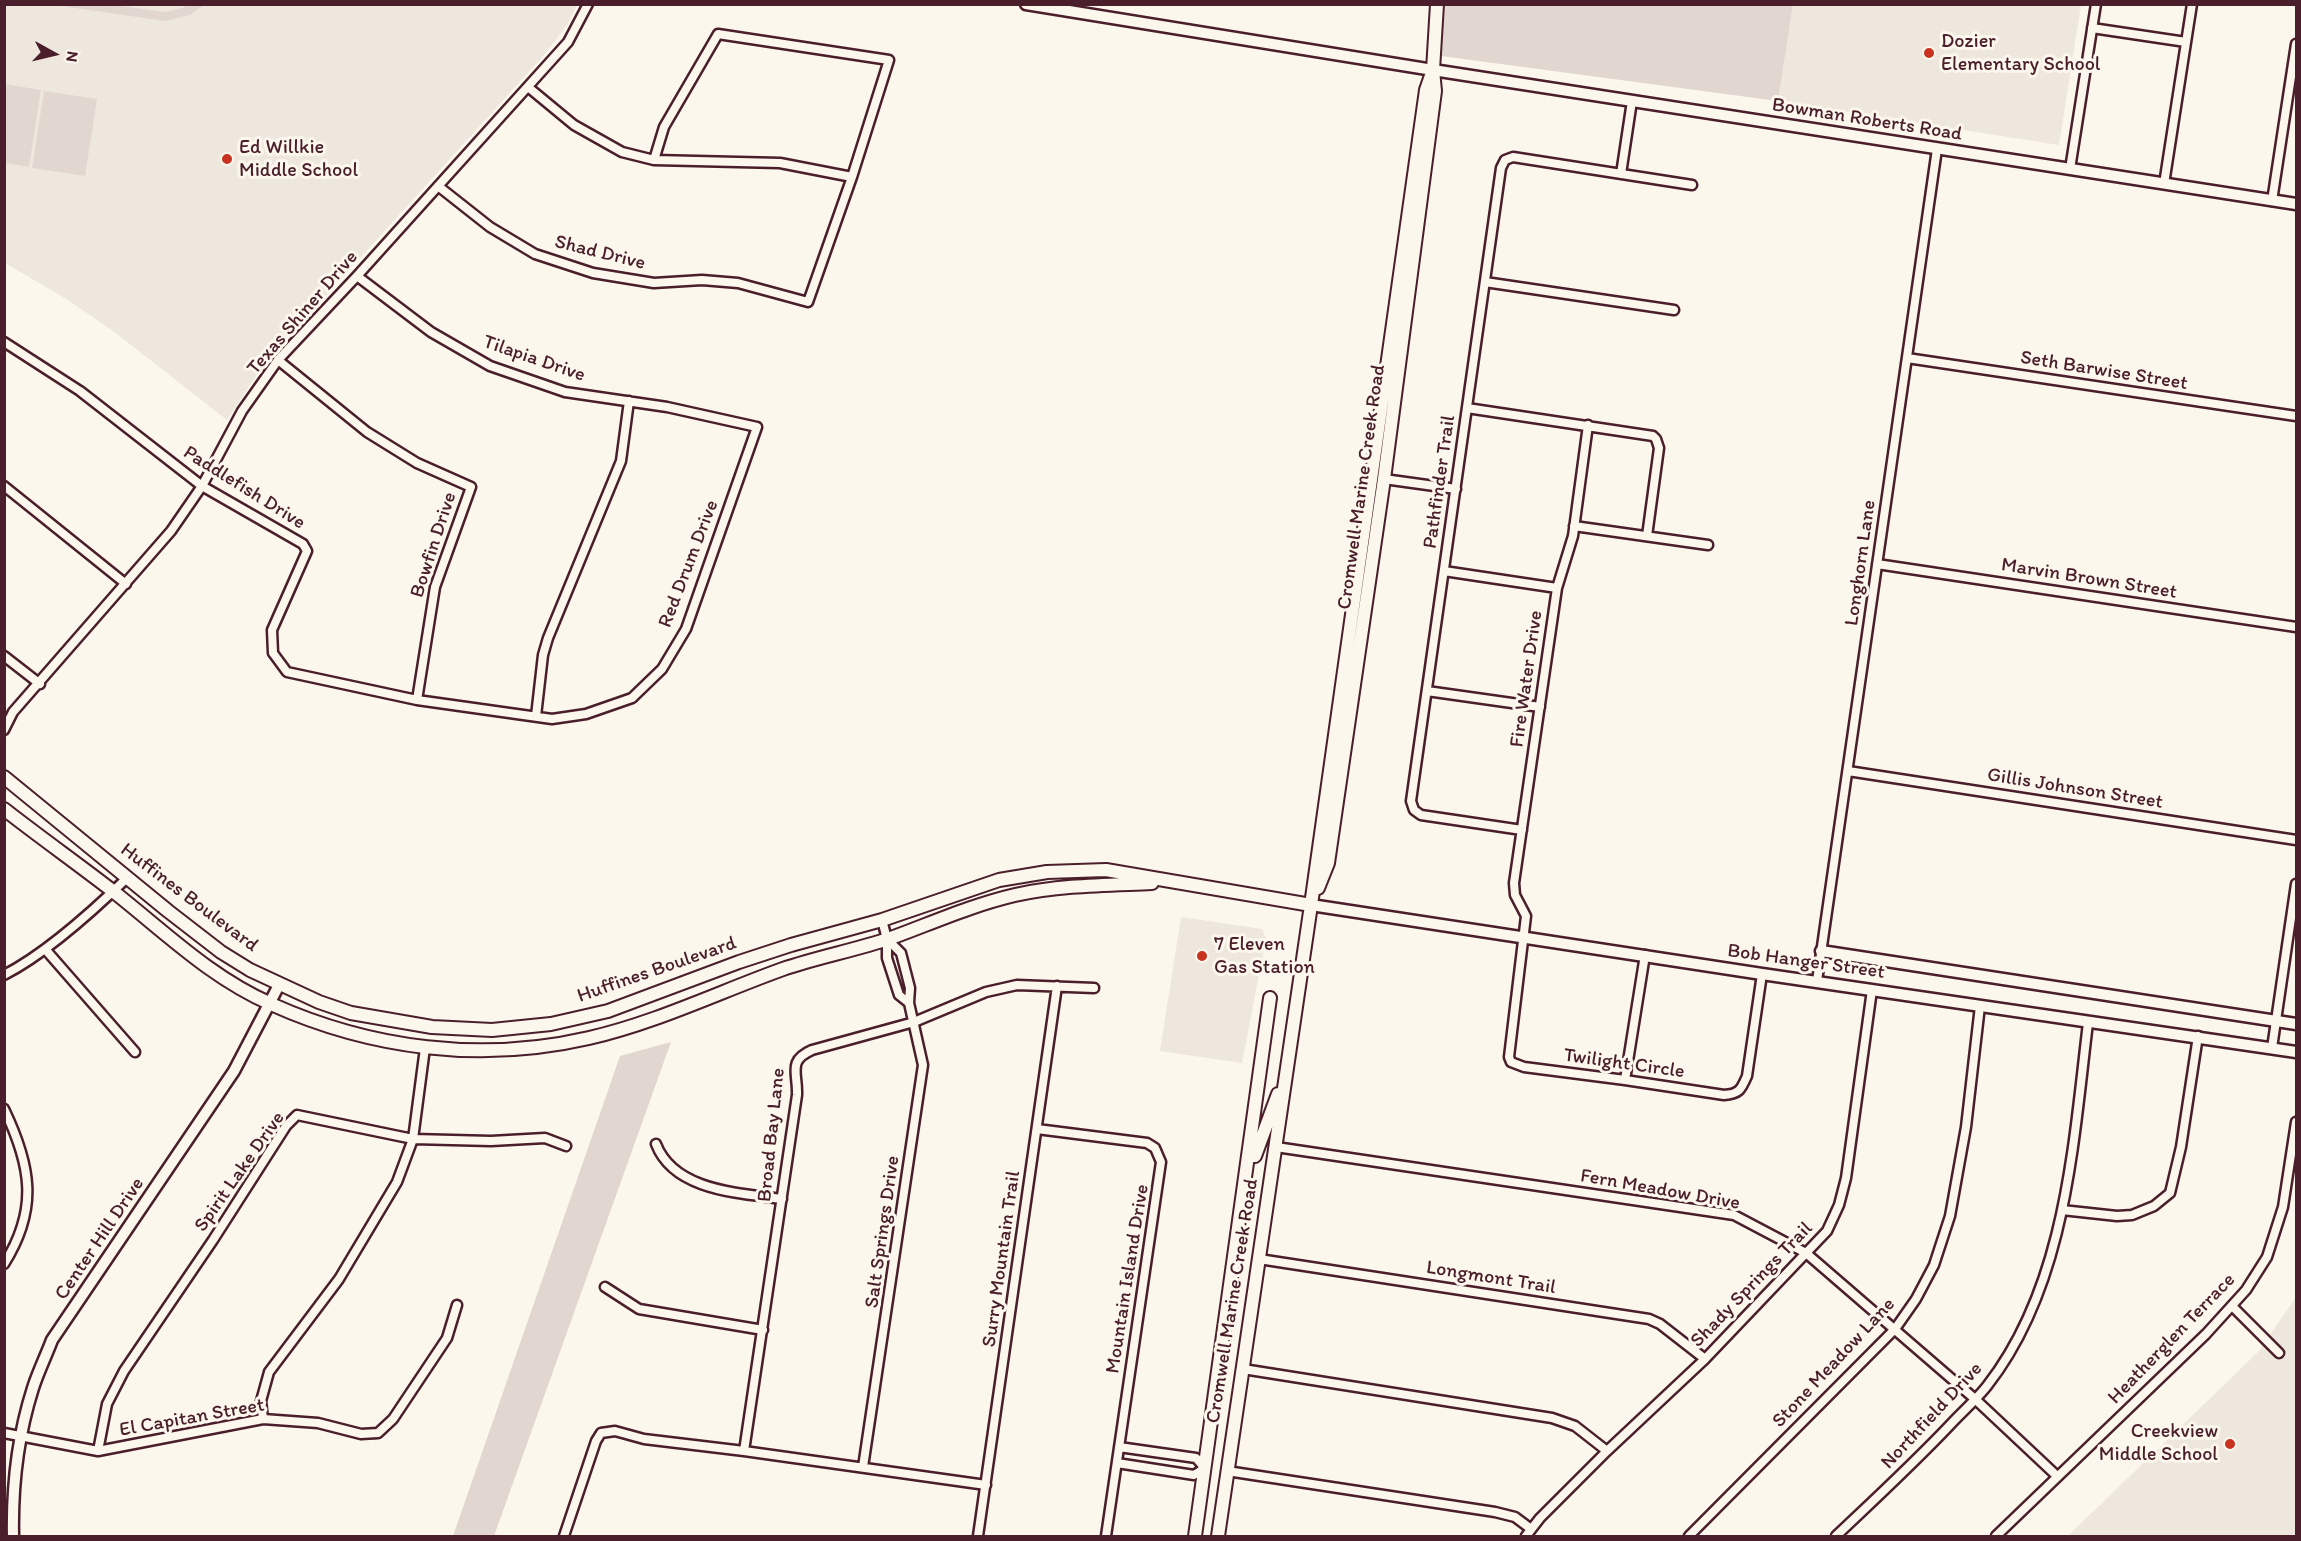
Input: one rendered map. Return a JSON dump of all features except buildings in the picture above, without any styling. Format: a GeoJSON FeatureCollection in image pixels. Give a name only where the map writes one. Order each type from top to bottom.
{"type":"FeatureCollection","features":[{"type":"Feature","properties":{"kind":"main road","name":"Cromwell Marine Creek Road"},"geometry":{"type":"LineString","coordinates":[[1311,905],[1328,863],[1384,479],[1435,90],[1433,70],[1437,4]]}},
{"type":"Feature","properties":{"kind":"main road","name":"Cromwell Marine Creek Road"},"geometry":{"type":"LineString","coordinates":[[1218,1536],[1287,1072],[1426,90],[1433,70]]}},
{"type":"Feature","properties":{"kind":"main road","name":"Huffines Boulevard"},"geometry":{"type":"LineString","coordinates":[[4,777],[221,951],[279,985],[351,1013],[432,1027],[492,1030],[551,1024],[608,1011],[749,958],[882,920],[999,880],[1047,872],[1106,870],[1311,905]]}},
{"type":"Feature","properties":{"kind":"main road","name":"Huffines Boulevard"},"geometry":{"type":"LineString","coordinates":[[4,809],[113,891],[202,964],[269,1003],[326,1026],[386,1042],[425,1048],[468,1050],[528,1048],[589,1038],[641,1022],[787,968],[888,939],[967,909],[1016,895],[1076,886],[1171,882]]}},
{"type":"Feature","properties":{"kind":"main road","name":"Cromwell Marine Creek Road"},"geometry":{"type":"LineString","coordinates":[[1195,1536],[1247,1177],[1270,998]]}},
{"type":"Feature","properties":{"kind":"main road","name":"Cromwell Marine Creek Road"},"geometry":{"type":"LineString","coordinates":[[1247,1177],[1287,1072]]}},
{"type":"Feature","properties":{"kind":"main road"},"geometry":{"type":"LineString","coordinates":[[1205,1468],[1227,1471]]}},
{"type":"Feature","properties":{"kind":"street","name":"Texas Shiner Drive"},"geometry":{"type":"LineString","coordinates":[[4,730],[9,713],[40,684],[171,531],[202,486],[242,411],[278,360],[568,42],[588,4]]}},
{"type":"Feature","properties":{"kind":"street","name":"Bowman Roberts Road"},"geometry":{"type":"LineString","coordinates":[[1026,4],[1433,70],[2296,204]]}},
{"type":"Feature","properties":{"kind":"street"},"geometry":{"type":"LineString","coordinates":[[2070,169],[2096,4]]}},
{"type":"Feature","properties":{"kind":"street"},"geometry":{"type":"LineString","coordinates":[[2164,184],[2192,4]]}},
{"type":"Feature","properties":{"kind":"street"},"geometry":{"type":"LineString","coordinates":[[2092,28],[2186,42]]}},
{"type":"Feature","properties":{"kind":"street"},"geometry":{"type":"LineString","coordinates":[[528,87],[574,125],[622,152],[654,160],[780,164],[852,177],[889,60],[718,34],[664,127],[654,160]]}},
{"type":"Feature","properties":{"kind":"street"},"geometry":{"type":"LineString","coordinates":[[2272,201],[2296,44]]}},
{"type":"Feature","properties":{"kind":"street"},"geometry":{"type":"LineString","coordinates":[[1632,101],[1621,174],[1692,185]]}},
{"type":"Feature","properties":{"kind":"street","name":"Longhorn Lane"},"geometry":{"type":"LineString","coordinates":[[1817,981],[1937,149]]}},
{"type":"Feature","properties":{"kind":"street","name":"Pathfinder Trail"},"geometry":{"type":"LineString","coordinates":[[1522,830],[1421,815],[1414,810],[1411,801],[1501,168],[1506,160],[1513,157],[1621,174]]}},
{"type":"Feature","properties":{"kind":"street","name":"Shad Drive"},"geometry":{"type":"LineString","coordinates":[[438,186],[490,227],[535,254],[593,273],[654,283],[702,280],[738,283],[808,302],[852,177]]}},
{"type":"Feature","properties":{"kind":"street","name":"Tilapia Drive"},"geometry":{"type":"LineString","coordinates":[[357,276],[431,332],[490,366],[565,392],[668,407],[757,426]]}},
{"type":"Feature","properties":{"kind":"street"},"geometry":{"type":"LineString","coordinates":[[1485,282],[1674,310]]}},
{"type":"Feature","properties":{"kind":"street","name":"Paddlefish Drive"},"geometry":{"type":"LineString","coordinates":[[4,342],[80,391],[202,486],[303,544],[307,551],[272,630],[273,654],[287,672],[417,700]]}},
{"type":"Feature","properties":{"kind":"street","name":"Seth Barwise Street"},"geometry":{"type":"LineString","coordinates":[[1907,358],[2296,416]]}},
{"type":"Feature","properties":{"kind":"street","name":"Bowfin Drive"},"geometry":{"type":"LineString","coordinates":[[278,360],[368,432],[417,463],[471,487],[435,588],[417,700]]}},
{"type":"Feature","properties":{"kind":"street"},"geometry":{"type":"LineString","coordinates":[[536,716],[545,646],[621,461],[629,401]]}},
{"type":"Feature","properties":{"kind":"street"},"geometry":{"type":"LineString","coordinates":[[1467,408],[1648,434],[1656,439],[1659,448],[1647,536]]}},
{"type":"Feature","properties":{"kind":"street","name":"Fire Water Drive"},"geometry":{"type":"LineString","coordinates":[[1524,937],[1526,916],[1515,895],[1514,888],[1557,588],[1574,526],[1588,425]]}},
{"type":"Feature","properties":{"kind":"street","name":"Red Drum Drive"},"geometry":{"type":"LineString","coordinates":[[417,700],[552,719],[586,714],[632,698],[662,669],[686,629],[757,426]]}},
{"type":"Feature","properties":{"kind":"street"},"geometry":{"type":"LineString","coordinates":[[1384,479],[1456,489]]}},
{"type":"Feature","properties":{"kind":"street"},"geometry":{"type":"LineString","coordinates":[[4,486],[126,584]]}},
{"type":"Feature","properties":{"kind":"street"},"geometry":{"type":"LineString","coordinates":[[1574,526],[1708,545]]}},
{"type":"Feature","properties":{"kind":"street","name":"Marvin Brown Street"},"geometry":{"type":"LineString","coordinates":[[1877,564],[2296,627]]}},
{"type":"Feature","properties":{"kind":"street"},"geometry":{"type":"LineString","coordinates":[[1444,571],[1557,588]]}},
{"type":"Feature","properties":{"kind":"street"},"geometry":{"type":"LineString","coordinates":[[4,656],[40,684]]}},
{"type":"Feature","properties":{"kind":"street"},"geometry":{"type":"LineString","coordinates":[[1427,691],[1540,708]]}},
{"type":"Feature","properties":{"kind":"street","name":"Gillis Johnson Street"},"geometry":{"type":"LineString","coordinates":[[1848,771],[2296,840]]}},
{"type":"Feature","properties":{"kind":"street"},"geometry":{"type":"LineString","coordinates":[[4,975],[25,964],[45,949],[128,877]]}},
{"type":"Feature","properties":{"kind":"street"},"geometry":{"type":"LineString","coordinates":[[2272,1048],[2296,884]]}},
{"type":"Feature","properties":{"kind":"street","name":"Bob Hanger Street"},"geometry":{"type":"LineString","coordinates":[[1311,905],[2088,1023],[2198,1036],[2296,1052]]}},
{"type":"Feature","properties":{"kind":"street","name":"Salt Springs Drive"},"geometry":{"type":"LineString","coordinates":[[882,920],[888,939],[887,958],[899,995],[909,1003]]}},
{"type":"Feature","properties":{"kind":"street","name":"Twilight Circle"},"geometry":{"type":"LineString","coordinates":[[1524,937],[1508,1052],[1511,1062],[1524,1067],[1724,1095],[1737,1094],[1747,1076],[1762,974]]}},
{"type":"Feature","properties":{"kind":"street","name":"Salt Springs Drive"},"geometry":{"type":"LineString","coordinates":[[863,1467],[924,1065],[909,1003],[910,988],[901,953],[888,939]]}},
{"type":"Feature","properties":{"kind":"street"},"geometry":{"type":"LineString","coordinates":[[45,949],[135,1053]]}},
{"type":"Feature","properties":{"kind":"street","name":"Bob Hanger Street"},"geometry":{"type":"LineString","coordinates":[[1821,951],[2296,1024]]}},
{"type":"Feature","properties":{"kind":"street"},"geometry":{"type":"LineString","coordinates":[[1625,1080],[1645,955]]}},
{"type":"Feature","properties":{"kind":"street","name":"Center Hill Drive"},"geometry":{"type":"LineString","coordinates":[[13,1536],[15,1474],[22,1437],[33,1388],[52,1340],[234,1071],[279,985]]}},
{"type":"Feature","properties":{"kind":"street","name":"Broad Bay Lane"},"geometry":{"type":"LineString","coordinates":[[744,1450],[797,1095],[796,1062],[799,1057],[812,1050],[914,1022],[986,992],[1017,985],[1094,988]]}},
{"type":"Feature","properties":{"kind":"street","name":"Surry Mountain Trail"},"geometry":{"type":"LineString","coordinates":[[978,1536],[1057,986]]}},
{"type":"Feature","properties":{"kind":"street","name":"Shady Springs Trail"},"geometry":{"type":"LineString","coordinates":[[1528,1533],[1607,1451],[1705,1359],[1827,1231],[1839,1205],[1846,1178],[1872,990]]}},
{"type":"Feature","properties":{"kind":"street","name":"Stone Meadow Lane"},"geometry":{"type":"LineString","coordinates":[[1689,1536],[1894,1329],[1916,1299],[1934,1265],[1950,1216],[1966,1127],[1980,1006]]}},
{"type":"Feature","properties":{"kind":"street","name":"Northfield Drive"},"geometry":{"type":"LineString","coordinates":[[1836,1536],[1920,1456],[1975,1399],[1987,1386],[2014,1346],[2037,1298],[2062,1210],[2088,1023]]}},
{"type":"Feature","properties":{"kind":"street"},"geometry":{"type":"LineString","coordinates":[[2062,1210],[2116,1216],[2132,1215],[2144,1212],[2164,1200],[2174,1180],[2198,1036]]}},
{"type":"Feature","properties":{"kind":"street"},"geometry":{"type":"LineString","coordinates":[[263,1419],[261,1401],[269,1371],[339,1279],[397,1182],[413,1138],[425,1048]]}},
{"type":"Feature","properties":{"kind":"street"},"geometry":{"type":"LineString","coordinates":[[4,1110],[18,1138],[28,1172],[26,1211],[15,1248],[4,1264]]}},
{"type":"Feature","properties":{"kind":"street","name":"Spirit Lake Drive"},"geometry":{"type":"LineString","coordinates":[[98,1451],[108,1404],[124,1371],[213,1240],[286,1126],[297,1115],[413,1138],[491,1141],[545,1138],[566,1146]]}},
{"type":"Feature","properties":{"kind":"street","name":"Heatherglen Terrace"},"geometry":{"type":"LineString","coordinates":[[1996,1536],[2206,1334],[2246,1290],[2271,1247],[2285,1198],[2296,1122]]}},
{"type":"Feature","properties":{"kind":"street","name":"Mountain Island Drive"},"geometry":{"type":"LineString","coordinates":[[1037,1129],[1147,1143],[1160,1154],[1161,1172],[1106,1536]]}},
{"type":"Feature","properties":{"kind":"street"},"geometry":{"type":"LineString","coordinates":[[656,1144],[661,1158],[676,1172],[693,1180],[722,1191],[782,1199]]}},
{"type":"Feature","properties":{"kind":"street","name":"Fern Meadow Drive"},"geometry":{"type":"LineString","coordinates":[[1275,1147],[1734,1215],[1806,1253],[1975,1399],[2057,1476]]}},
{"type":"Feature","properties":{"kind":"street","name":"Longmont Trail"},"geometry":{"type":"LineString","coordinates":[[1259,1259],[1648,1319],[1660,1324],[1705,1359]]}},
{"type":"Feature","properties":{"kind":"street"},"geometry":{"type":"LineString","coordinates":[[605,1287],[639,1309],[763,1330]]}},
{"type":"Feature","properties":{"kind":"street","name":"El Capitan Street"},"geometry":{"type":"LineString","coordinates":[[4,1433],[98,1451],[263,1419],[318,1423],[361,1434],[378,1433],[393,1419],[447,1338],[457,1305]]}},
{"type":"Feature","properties":{"kind":"street"},"geometry":{"type":"LineString","coordinates":[[2232,1306],[2279,1353]]}},
{"type":"Feature","properties":{"kind":"street"},"geometry":{"type":"LineString","coordinates":[[1243,1369],[1552,1418],[1575,1426],[1607,1451]]}},
{"type":"Feature","properties":{"kind":"street"},"geometry":{"type":"LineString","coordinates":[[564,1536],[596,1441],[601,1433],[615,1431],[644,1439],[744,1450],[986,1485]]}},
{"type":"Feature","properties":{"kind":"street"},"geometry":{"type":"LineString","coordinates":[[1117,1463],[1194,1475],[1205,1468],[1196,1458],[1119,1447]]}},
{"type":"Feature","properties":{"kind":"street"},"geometry":{"type":"LineString","coordinates":[[1227,1471],[1495,1512],[1515,1517],[1528,1533]]}},
{"type":"Feature","properties":{"kind":"shaded area"},"geometry":{"type":"Polygon","coordinates":[[[1444,4],[1793,5],[1778,101],[1441,56],[1444,4]]]}},
{"type":"Feature","properties":{"kind":"shaded area","name":"Ed Willkie Middle School"},"geometry":{"type":"Polygon","coordinates":[[[4,5],[577,5],[567,25],[545,54],[263,365],[227,420],[113,331],[68,300],[5,263],[4,5]]]}},
{"type":"Feature","properties":{"kind":"shaded area"},"geometry":{"type":"Polygon","coordinates":[[[54,5],[114,5],[165,12],[189,5],[204,5],[190,15],[165,21],[54,5]]]}},
{"type":"Feature","properties":{"kind":"shaded area","name":"Dozier Elementary School"},"geometry":{"type":"Polygon","coordinates":[[[1793,5],[2081,5],[2059,145],[1778,101],[1793,5]]]}},
{"type":"Feature","properties":{"kind":"shaded area"},"geometry":{"type":"Polygon","coordinates":[[[5,84],[41,90],[29,167],[5,163],[5,84]]]}},
{"type":"Feature","properties":{"kind":"shaded area"},"geometry":{"type":"Polygon","coordinates":[[[44,91],[97,99],[85,176],[32,168],[44,91]]]}},
{"type":"Feature","properties":{"kind":"shaded area"},"geometry":{"type":"Polygon","coordinates":[[[1181,917],[1262,929],[1266,939],[1242,1063],[1160,1051],[1181,917]]]}},
{"type":"Feature","properties":{"kind":"shaded area"},"geometry":{"type":"Polygon","coordinates":[[[671,1042],[494,1536],[453,1536],[620,1056],[671,1042]]]}},
{"type":"Feature","properties":{"kind":"shaded area","name":"Creekview Middle School"},"geometry":{"type":"Polygon","coordinates":[[[2296,1297],[2296,1536],[2068,1536],[2259,1351],[2296,1297]]]}},
{"type":"Feature","properties":{"kind":"place","name":"Dozier Elementary School"},"geometry":{"type":"Point","coordinates":[1929,53]}},
{"type":"Feature","properties":{"kind":"place","name":"Ed Willkie Middle School"},"geometry":{"type":"Point","coordinates":[227,159]}},
{"type":"Feature","properties":{"kind":"place","name":"7 Eleven Gas Station"},"geometry":{"type":"Point","coordinates":[1202,956]}},
{"type":"Feature","properties":{"kind":"place","name":"Creekview Middle School"},"geometry":{"type":"Point","coordinates":[2230,1444]}}]}
